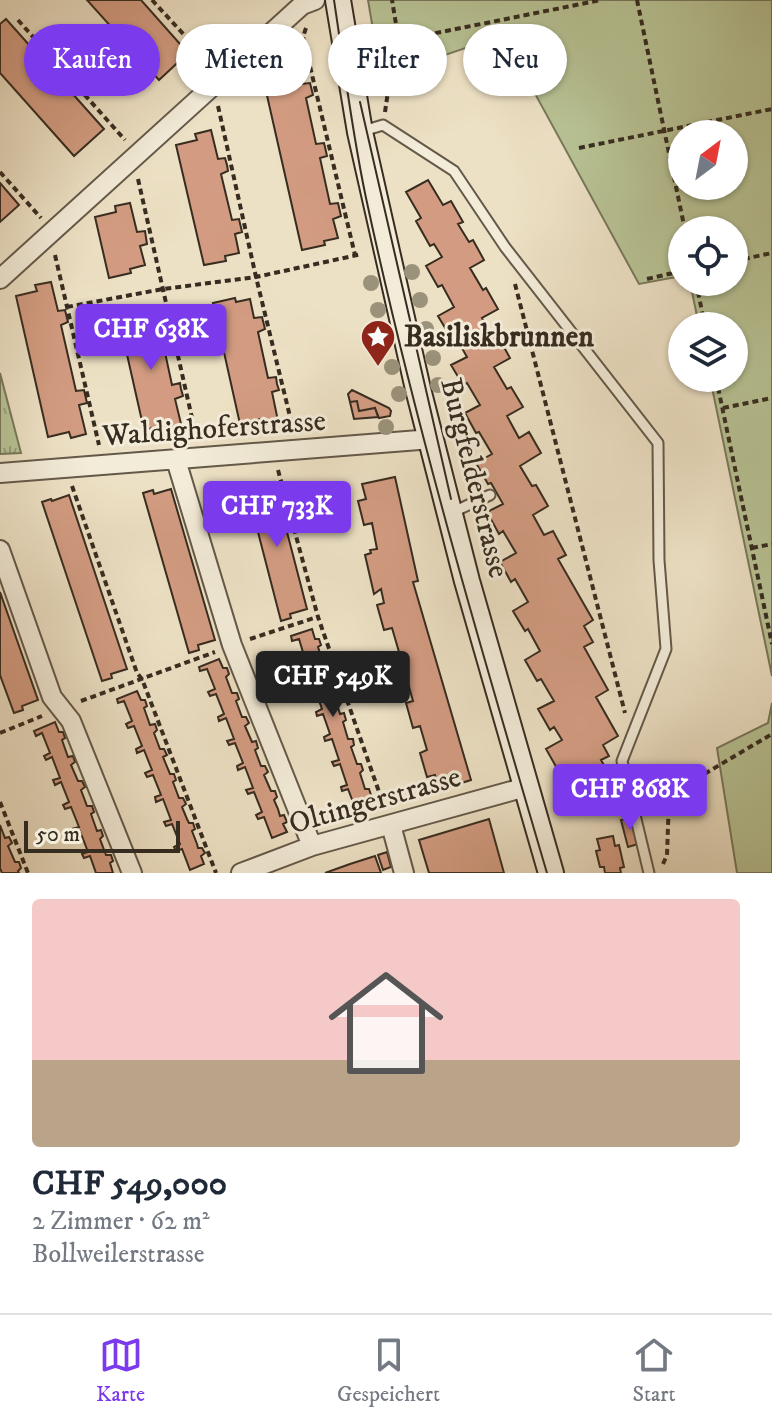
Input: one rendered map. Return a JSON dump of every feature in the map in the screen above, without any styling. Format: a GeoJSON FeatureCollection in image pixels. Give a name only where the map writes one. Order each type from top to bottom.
{"type":"FeatureCollection","features":[{"type":"Feature","properties":{"kind":"main road","name":"Burgfelderstrasse"},"geometry":{"type":"LineString","coordinates":[[338,0],[371,128],[415,375],[467,581],[551,873]]}},
{"type":"Feature","properties":{"kind":"street"},"geometry":{"type":"LineString","coordinates":[[283,24],[308,2]]}},
{"type":"Feature","properties":{"kind":"street"},"geometry":{"type":"LineString","coordinates":[[0,279],[201,96]]}},
{"type":"Feature","properties":{"kind":"street","name":"Waldighoferstrasse"},"geometry":{"type":"LineString","coordinates":[[0,473],[432,439]]}},
{"type":"Feature","properties":{"kind":"street"},"geometry":{"type":"LineString","coordinates":[[176,460],[232,645],[312,846]]}},
{"type":"Feature","properties":{"kind":"street"},"geometry":{"type":"LineString","coordinates":[[0,550],[52,697],[71,721],[132,873]]}},
{"type":"Feature","properties":{"kind":"street","name":"Oltingerstrasse"},"geometry":{"type":"LineString","coordinates":[[241,873],[312,846],[526,787]]}},
{"type":"Feature","properties":{"kind":"street"},"geometry":{"type":"LineString","coordinates":[[391,825],[404,873]]}},
{"type":"Feature","properties":{"kind":"lane"},"geometry":{"type":"LineString","coordinates":[[371,128],[454,171],[505,247],[658,443],[659,560],[666,649],[622,761],[649,873]]}},
{"type":"Feature","properties":{"kind":"lane"},"geometry":{"type":"LineString","coordinates":[[450,513],[490,495]]}},
{"type":"Feature","properties":{"kind":"path"},"geometry":{"type":"LineString","coordinates":[[152,0],[176,29]]}},
{"type":"Feature","properties":{"kind":"path"},"geometry":{"type":"LineString","coordinates":[[392,0],[396,24]]}},
{"type":"Feature","properties":{"kind":"path"},"geometry":{"type":"LineString","coordinates":[[447,31],[601,0]]}},
{"type":"Feature","properties":{"kind":"path"},"geometry":{"type":"LineString","coordinates":[[637,0],[682,216]]}},
{"type":"Feature","properties":{"kind":"path"},"geometry":{"type":"LineString","coordinates":[[308,2],[309,21],[303,37],[355,255]]}},
{"type":"Feature","properties":{"kind":"path"},"geometry":{"type":"LineString","coordinates":[[18,20],[135,156],[202,458]]}},
{"type":"Feature","properties":{"kind":"path"},"geometry":{"type":"LineString","coordinates":[[221,96],[256,277],[299,450]]}},
{"type":"Feature","properties":{"kind":"path"},"geometry":{"type":"LineString","coordinates":[[371,128],[380,96]]}},
{"type":"Feature","properties":{"kind":"path"},"geometry":{"type":"LineString","coordinates":[[579,148],[772,109]]}},
{"type":"Feature","properties":{"kind":"path"},"geometry":{"type":"LineString","coordinates":[[0,172],[52,232],[103,466]]}},
{"type":"Feature","properties":{"kind":"path"},"geometry":{"type":"LineString","coordinates":[[505,247],[631,738]]}},
{"type":"Feature","properties":{"kind":"path"},"geometry":{"type":"LineString","coordinates":[[748,258],[772,253]]}},
{"type":"Feature","properties":{"kind":"path"},"geometry":{"type":"LineString","coordinates":[[67,307],[163,289],[256,277],[362,254]]}},
{"type":"Feature","properties":{"kind":"path"},"geometry":{"type":"LineString","coordinates":[[647,279],[668,274]]}},
{"type":"Feature","properties":{"kind":"path"},"geometry":{"type":"LineString","coordinates":[[719,392],[772,644]]}},
{"type":"Feature","properties":{"kind":"path"},"geometry":{"type":"LineString","coordinates":[[723,408],[772,398]]}},
{"type":"Feature","properties":{"kind":"path"},"geometry":{"type":"LineString","coordinates":[[273,453],[318,617],[391,825]]}},
{"type":"Feature","properties":{"kind":"path"},"geometry":{"type":"LineString","coordinates":[[66,468],[137,673],[142,679],[216,873]]}},
{"type":"Feature","properties":{"kind":"path"},"geometry":{"type":"LineString","coordinates":[[752,548],[772,544]]}},
{"type":"Feature","properties":{"kind":"path"},"geometry":{"type":"LineString","coordinates":[[0,733],[232,645],[318,617]]}},
{"type":"Feature","properties":{"kind":"path"},"geometry":{"type":"LineString","coordinates":[[658,873],[667,855],[669,798],[772,734]]}},
{"type":"Feature","properties":{"kind":"path"},"geometry":{"type":"LineString","coordinates":[[0,802],[28,873]]}},
{"type":"Feature","properties":{"kind":"green space"},"geometry":{"type":"Polygon","coordinates":[[[368,0],[772,0],[772,676],[713,392],[748,392],[748,312],[696,312],[693,296],[748,296],[748,216],[668,216],[668,279],[639,284],[536,96],[567,96],[567,24],[463,24],[463,49],[447,54],[447,24],[372,24],[368,0]]]}},
{"type":"Feature","properties":{"kind":"green space"},"geometry":{"type":"Polygon","coordinates":[[[0,373],[21,453],[0,454],[0,373]]]}},
{"type":"Feature","properties":{"kind":"green space"},"geometry":{"type":"Polygon","coordinates":[[[772,703],[772,873],[737,873],[717,748],[768,723],[772,703]]]}},
{"type":"Feature","properties":{"kind":"building"},"geometry":{"type":"Polygon","coordinates":[[[87,0],[141,0],[176,39],[176,64],[160,79],[160,24],[109,24],[87,0]]]}},
{"type":"Feature","properties":{"kind":"building"},"geometry":{"type":"Polygon","coordinates":[[[6,19],[24,39],[24,96],[75,96],[104,129],[74,156],[0,73],[0,24],[6,19]]]}},
{"type":"Feature","properties":{"kind":"building"},"geometry":{"type":"Polygon","coordinates":[[[267,96],[311,96],[306,98],[316,144],[324,143],[327,156],[320,158],[330,204],[338,203],[341,216],[333,219],[338,238],[324,241],[325,245],[302,250],[267,96]]]}},
{"type":"Feature","properties":{"kind":"building"},"geometry":{"type":"Polygon","coordinates":[[[211,130],[218,159],[225,158],[227,165],[228,171],[221,174],[232,220],[239,219],[242,232],[235,234],[239,253],[225,256],[226,261],[204,265],[176,145],[197,140],[195,134],[211,130]]]}},
{"type":"Feature","properties":{"kind":"building"},"geometry":{"type":"Polygon","coordinates":[[[428,180],[443,205],[451,201],[463,222],[458,224],[469,242],[473,240],[484,260],[470,268],[498,309],[482,318],[494,340],[499,338],[510,358],[494,367],[523,407],[507,416],[519,438],[529,432],[541,453],[520,466],[548,506],[533,515],[544,535],[553,531],[566,555],[558,559],[593,620],[584,626],[593,642],[584,647],[608,690],[596,697],[618,736],[603,745],[609,756],[601,760],[609,774],[578,792],[564,766],[558,770],[546,749],[562,740],[554,727],[550,730],[538,709],[554,701],[525,660],[540,651],[513,611],[528,602],[515,579],[511,582],[500,562],[516,553],[503,531],[499,534],[487,512],[503,504],[476,463],[492,454],[465,413],[480,405],[451,365],[467,357],[454,334],[450,336],[438,316],[454,307],[442,285],[438,287],[426,266],[442,257],[434,244],[430,246],[416,221],[421,218],[406,192],[428,180]]]}},
{"type":"Feature","properties":{"kind":"building"},"geometry":{"type":"Polygon","coordinates":[[[0,183],[19,205],[0,222],[0,183]]]}},
{"type":"Feature","properties":{"kind":"building"},"geometry":{"type":"Polygon","coordinates":[[[130,203],[137,232],[145,231],[147,244],[140,246],[145,265],[130,269],[131,273],[109,278],[95,217],[116,212],[115,206],[130,203]]]}},
{"type":"Feature","properties":{"kind":"building"},"geometry":{"type":"Polygon","coordinates":[[[51,282],[58,311],[65,310],[68,322],[61,325],[76,391],[84,390],[87,403],[79,405],[86,434],[71,438],[69,432],[48,437],[16,296],[37,291],[35,285],[51,282]]]}},
{"type":"Feature","properties":{"kind":"building"},"geometry":{"type":"Polygon","coordinates":[[[235,298],[236,302],[250,299],[254,318],[262,317],[265,329],[258,332],[268,378],[276,377],[279,390],[272,392],[278,421],[263,425],[261,419],[240,424],[213,303],[235,298]]]}},
{"type":"Feature","properties":{"kind":"building"},"geometry":{"type":"Polygon","coordinates":[[[141,314],[142,318],[156,315],[160,334],[168,333],[171,346],[164,348],[172,385],[180,383],[183,396],[175,399],[182,428],[167,431],[165,425],[144,430],[119,319],[141,314]]]}},
{"type":"Feature","properties":{"kind":"building"},"geometry":{"type":"Polygon","coordinates":[[[352,390],[389,408],[390,416],[379,418],[375,408],[359,411],[357,401],[350,402],[348,394],[352,390]]]}},
{"type":"Feature","properties":{"kind":"building"},"geometry":{"type":"Polygon","coordinates":[[[357,401],[359,411],[375,408],[378,417],[354,419],[350,402],[357,401]]]}},
{"type":"Feature","properties":{"kind":"building"},"geometry":{"type":"Polygon","coordinates":[[[395,477],[418,581],[413,582],[471,780],[439,790],[435,775],[427,777],[420,753],[427,750],[420,726],[413,728],[406,703],[413,701],[406,676],[399,679],[391,654],[399,652],[392,628],[384,630],[377,605],[384,603],[381,589],[374,594],[365,555],[377,549],[372,523],[364,525],[358,501],[366,499],[362,484],[395,477]]]}},
{"type":"Feature","properties":{"kind":"building"},"geometry":{"type":"Polygon","coordinates":[[[274,482],[307,609],[290,614],[291,618],[281,621],[246,486],[274,482]]]}},
{"type":"Feature","properties":{"kind":"building"},"geometry":{"type":"Polygon","coordinates":[[[171,489],[215,640],[198,645],[199,650],[189,653],[143,493],[153,490],[154,494],[171,489]]]}},
{"type":"Feature","properties":{"kind":"building"},"geometry":{"type":"Polygon","coordinates":[[[69,495],[127,669],[111,674],[112,678],[102,681],[42,502],[69,495]]]}},
{"type":"Feature","properties":{"kind":"building"},"geometry":{"type":"Polygon","coordinates":[[[0,592],[38,700],[14,713],[0,675],[0,592]]]}},
{"type":"Feature","properties":{"kind":"building"},"geometry":{"type":"Polygon","coordinates":[[[312,629],[321,645],[318,647],[323,663],[328,664],[330,670],[326,673],[332,689],[336,689],[340,714],[344,713],[348,739],[353,739],[354,745],[351,747],[357,764],[361,764],[363,770],[360,773],[365,789],[369,789],[371,795],[368,798],[370,805],[356,810],[348,789],[342,791],[341,787],[347,785],[340,764],[334,766],[332,762],[339,760],[332,739],[325,741],[324,737],[330,734],[323,714],[317,716],[316,712],[322,709],[315,689],[309,691],[307,687],[314,685],[307,664],[301,666],[299,662],[305,659],[299,639],[292,641],[291,636],[312,629]]]}},
{"type":"Feature","properties":{"kind":"building"},"geometry":{"type":"Polygon","coordinates":[[[219,659],[223,668],[227,668],[229,674],[226,677],[232,693],[237,693],[239,699],[236,701],[242,717],[246,717],[249,723],[245,726],[252,742],[256,741],[258,748],[255,750],[261,766],[265,766],[268,772],[264,775],[271,791],[275,791],[277,797],[274,800],[280,816],[284,815],[287,822],[283,824],[287,832],[272,838],[264,817],[258,819],[256,815],[262,812],[254,792],[248,794],[246,790],[253,788],[245,767],[238,770],[237,766],[243,763],[235,743],[229,745],[227,741],[234,739],[226,718],[219,721],[218,717],[224,714],[216,694],[210,696],[208,692],[215,689],[207,669],[200,671],[199,667],[219,659]]]}},
{"type":"Feature","properties":{"kind":"building"},"geometry":{"type":"Polygon","coordinates":[[[137,691],[141,700],[145,700],[147,706],[144,708],[150,725],[155,724],[157,730],[154,733],[160,749],[164,749],[167,755],[163,757],[170,774],[174,774],[176,780],[173,782],[179,798],[183,798],[186,804],[182,807],[189,823],[193,823],[195,829],[192,831],[198,848],[205,853],[201,856],[204,864],[190,870],[182,849],[176,851],[174,847],[180,844],[172,824],[166,826],[164,822],[171,820],[163,799],[156,802],[155,797],[161,795],[153,775],[147,777],[145,773],[152,770],[144,750],[137,753],[136,749],[142,746],[134,726],[128,728],[126,724],[132,721],[124,701],[118,703],[117,699],[137,691]]]}},
{"type":"Feature","properties":{"kind":"building"},"geometry":{"type":"Polygon","coordinates":[[[55,722],[59,732],[63,732],[65,738],[62,740],[68,757],[73,756],[75,762],[71,765],[78,781],[82,781],[85,787],[81,790],[87,806],[92,806],[94,812],[91,814],[97,831],[101,830],[103,836],[100,839],[106,855],[111,855],[113,873],[96,873],[90,856],[84,858],[82,854],[88,852],[80,831],[74,833],[72,829],[79,827],[71,807],[65,809],[63,805],[69,802],[61,782],[55,785],[53,780],[60,778],[52,757],[46,760],[44,756],[50,753],[42,733],[36,736],[34,731],[55,722]]]}},
{"type":"Feature","properties":{"kind":"building"},"geometry":{"type":"Polygon","coordinates":[[[632,818],[638,844],[628,847],[621,820],[632,818]]]}},
{"type":"Feature","properties":{"kind":"building"},"geometry":{"type":"Polygon","coordinates":[[[489,819],[504,873],[429,873],[419,840],[489,819]]]}},
{"type":"Feature","properties":{"kind":"building"},"geometry":{"type":"Polygon","coordinates":[[[0,825],[5,838],[9,837],[12,843],[8,846],[15,862],[19,862],[19,873],[2,873],[0,868],[0,825]]]}},
{"type":"Feature","properties":{"kind":"building"},"geometry":{"type":"Polygon","coordinates":[[[613,836],[615,846],[619,845],[624,867],[620,868],[621,873],[605,873],[596,851],[600,850],[597,839],[613,836]]]}},
{"type":"Feature","properties":{"kind":"building"},"geometry":{"type":"Polygon","coordinates":[[[387,852],[391,867],[383,870],[378,855],[387,852]]]}},
{"type":"Feature","properties":{"kind":"building"},"geometry":{"type":"Polygon","coordinates":[[[375,856],[381,873],[325,873],[350,864],[375,856]]]}},
{"type":"Feature","properties":{"kind":"tram line"},"geometry":{"type":"LineString","coordinates":[[334,0],[361,173],[385,283],[427,453],[547,873]]}},
{"type":"Feature","properties":{"kind":"tram line"},"geometry":{"type":"LineString","coordinates":[[360,102],[451,499]]}},
{"type":"Feature","properties":{"kind":"place","name":"Basiliskbrunnen"},"geometry":{"type":"Point","coordinates":[378,368]}}]}
